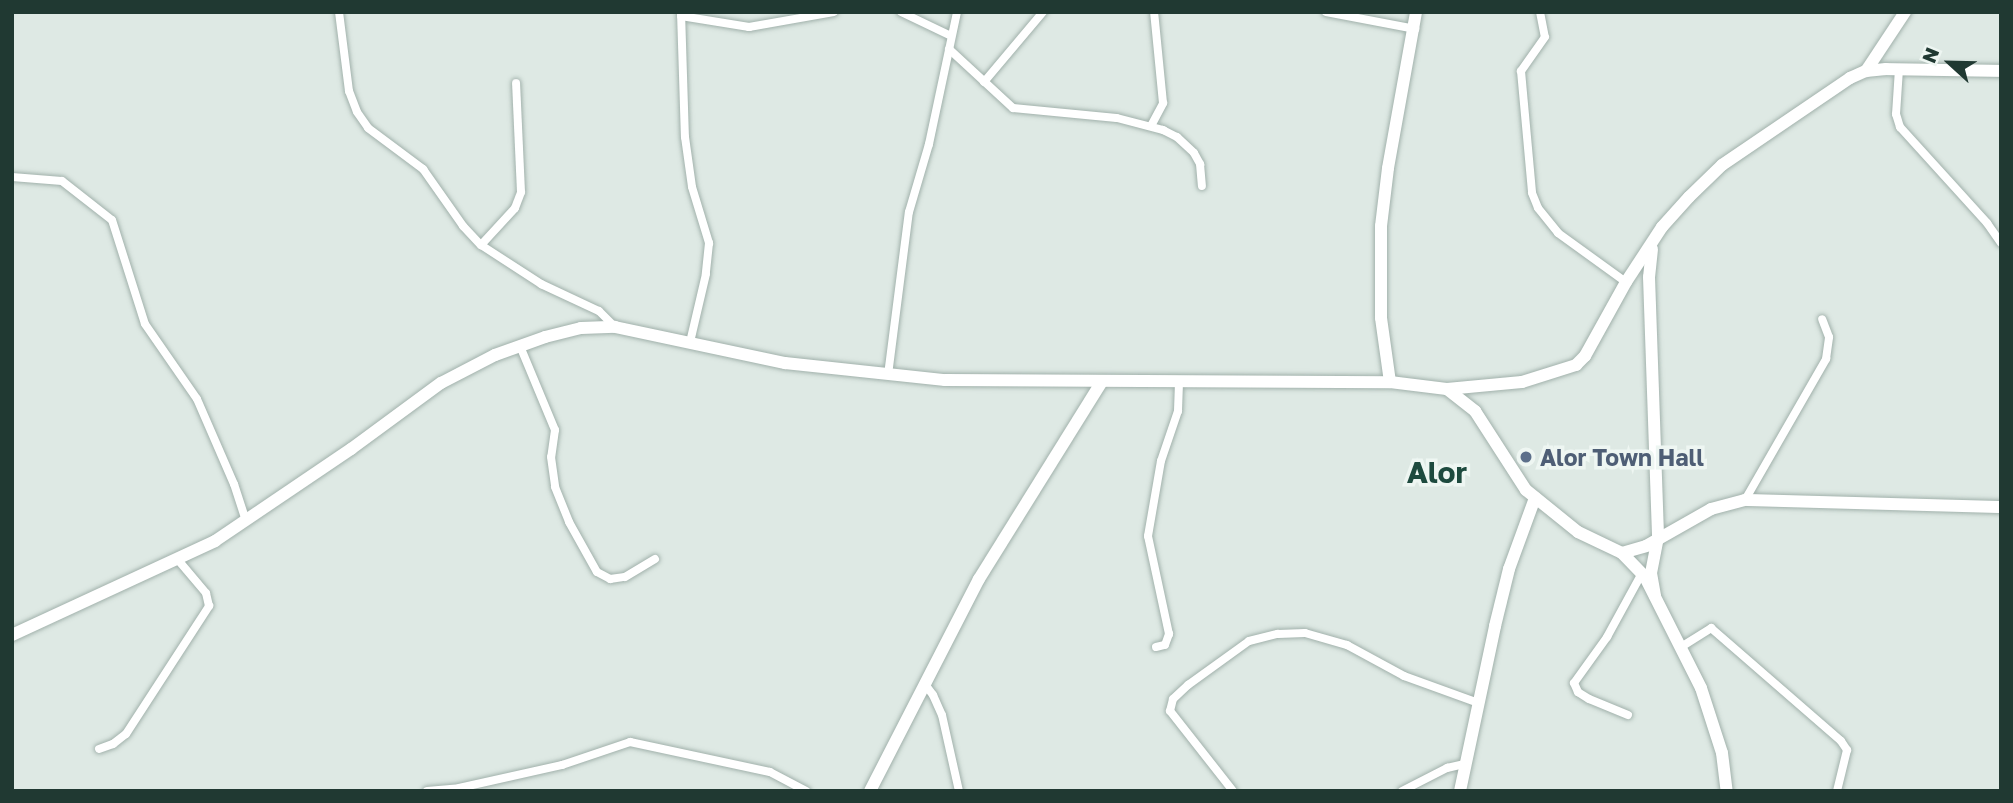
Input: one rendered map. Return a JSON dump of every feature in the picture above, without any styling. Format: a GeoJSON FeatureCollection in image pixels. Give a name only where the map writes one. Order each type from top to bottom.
{"type":"FeatureCollection","features":[{"type":"Feature","properties":{"kind":"main road"},"geometry":{"type":"LineString","coordinates":[[1390,382],[1381,318],[1381,226],[1388,168],[1416,12]]}},
{"type":"Feature","properties":{"kind":"main road"},"geometry":{"type":"LineString","coordinates":[[1866,71],[1905,12]]}},
{"type":"Feature","properties":{"kind":"main road"},"geometry":{"type":"LineString","coordinates":[[12,635],[178,560],[246,521],[441,383],[520,346],[581,328],[615,327],[785,363],[945,380],[1101,383],[1390,382],[1447,389],[1522,382],[1576,365],[1655,238],[1689,197],[1722,165],[1850,78],[1866,71],[1899,69],[2001,71]]}},
{"type":"Feature","properties":{"kind":"main road"},"geometry":{"type":"LineString","coordinates":[[1655,238],[1649,278],[1658,537],[1651,561],[1655,596]]}},
{"type":"Feature","properties":{"kind":"main road"},"geometry":{"type":"LineString","coordinates":[[1635,270],[1644,269],[1649,278]]}},
{"type":"Feature","properties":{"kind":"main road"},"geometry":{"type":"LineString","coordinates":[[870,791],[979,579],[1101,383]]}},
{"type":"Feature","properties":{"kind":"main road"},"geometry":{"type":"LineString","coordinates":[[1447,389],[1475,411],[1507,462],[1535,498],[1578,532],[1622,553],[1642,573],[1681,647],[1712,716],[1727,791]]}},
{"type":"Feature","properties":{"kind":"main road"},"geometry":{"type":"LineString","coordinates":[[1460,791],[1476,702],[1509,569],[1535,498]]}},
{"type":"Feature","properties":{"kind":"main road"},"geometry":{"type":"LineString","coordinates":[[1622,553],[1631,553],[1711,509],[1745,500],[2001,507]]}},
{"type":"Feature","properties":{"kind":"street"},"geometry":{"type":"LineString","coordinates":[[339,12],[349,91],[357,113],[368,128],[423,169],[463,226],[481,246],[541,284],[598,311],[615,327]]}},
{"type":"Feature","properties":{"kind":"street"},"geometry":{"type":"LineString","coordinates":[[690,342],[706,274],[709,243],[692,187],[685,137],[681,14],[749,27],[834,12]]}},
{"type":"Feature","properties":{"kind":"street"},"geometry":{"type":"LineString","coordinates":[[901,12],[951,36]]}},
{"type":"Feature","properties":{"kind":"street"},"geometry":{"type":"LineString","coordinates":[[888,375],[909,212],[929,144],[957,12]]}},
{"type":"Feature","properties":{"kind":"street"},"geometry":{"type":"LineString","coordinates":[[984,82],[1043,12]]}},
{"type":"Feature","properties":{"kind":"street"},"geometry":{"type":"LineString","coordinates":[[1151,127],[1163,103],[1154,12]]}},
{"type":"Feature","properties":{"kind":"street"},"geometry":{"type":"LineString","coordinates":[[1326,12],[1415,29]]}},
{"type":"Feature","properties":{"kind":"street"},"geometry":{"type":"LineString","coordinates":[[1540,12],[1545,37],[1521,71],[1532,193],[1538,208],[1559,233],[1626,282]]}},
{"type":"Feature","properties":{"kind":"street"},"geometry":{"type":"LineString","coordinates":[[949,49],[1004,103],[1023,112],[1070,112],[1151,127],[1177,137],[1194,153],[1200,164],[1202,186]]}},
{"type":"Feature","properties":{"kind":"street"},"geometry":{"type":"LineString","coordinates":[[1899,69],[1896,114],[1900,127],[1987,223],[2001,243]]}},
{"type":"Feature","properties":{"kind":"street"},"geometry":{"type":"LineString","coordinates":[[481,246],[515,208],[522,192],[516,83]]}},
{"type":"Feature","properties":{"kind":"street"},"geometry":{"type":"LineString","coordinates":[[12,177],[62,181],[112,220],[145,324],[197,399],[234,484],[246,521]]}},
{"type":"Feature","properties":{"kind":"street"},"geometry":{"type":"LineString","coordinates":[[1745,500],[1826,359],[1829,337],[1822,319]]}},
{"type":"Feature","properties":{"kind":"street"},"geometry":{"type":"LineString","coordinates":[[520,346],[555,430],[551,457],[555,487],[569,522],[597,572],[610,579],[625,577],[655,559]]}},
{"type":"Feature","properties":{"kind":"street"},"geometry":{"type":"LineString","coordinates":[[1156,647],[1166,645],[1169,634],[1148,536],[1161,461],[1178,411],[1179,383]]}},
{"type":"Feature","properties":{"kind":"street"},"geometry":{"type":"LineString","coordinates":[[99,749],[113,744],[126,734],[209,606],[206,593],[178,560]]}},
{"type":"Feature","properties":{"kind":"street"},"geometry":{"type":"LineString","coordinates":[[1628,715],[1589,699],[1578,692],[1574,683],[1607,637],[1642,573]]}},
{"type":"Feature","properties":{"kind":"street"},"geometry":{"type":"LineString","coordinates":[[1681,647],[1711,628],[1842,741],[1847,750],[1837,791]]}},
{"type":"Feature","properties":{"kind":"street"},"geometry":{"type":"LineString","coordinates":[[1233,791],[1170,711],[1173,699],[1188,685],[1249,641],[1278,634],[1305,633],[1348,645],[1404,676],[1476,702]]}},
{"type":"Feature","properties":{"kind":"street"},"geometry":{"type":"LineString","coordinates":[[923,684],[933,695],[942,715],[959,791]]}},
{"type":"Feature","properties":{"kind":"street"},"geometry":{"type":"LineString","coordinates":[[427,791],[459,788],[562,765],[630,742],[770,772],[806,791]]}},
{"type":"Feature","properties":{"kind":"street"},"geometry":{"type":"LineString","coordinates":[[1402,791],[1436,772],[1464,764]]}},
{"type":"Feature","properties":{"kind":"place","name":"Alor Town Hall"},"geometry":{"type":"Point","coordinates":[1526,457]}},
{"type":"Feature","properties":{"kind":"district","name":"Alor"},"geometry":{"type":"Point","coordinates":[1437,472]}}]}
